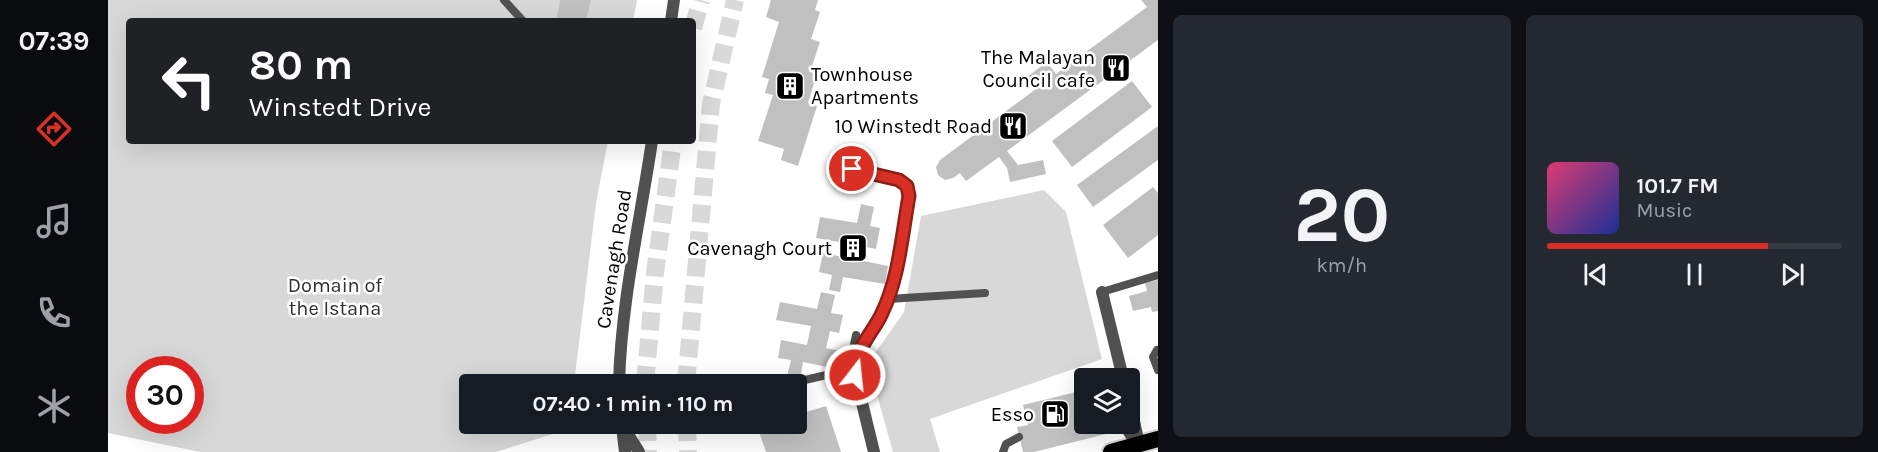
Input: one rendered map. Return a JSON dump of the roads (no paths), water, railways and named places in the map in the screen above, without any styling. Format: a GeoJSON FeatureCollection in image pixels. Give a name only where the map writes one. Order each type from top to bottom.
{"type":"FeatureCollection","features":[{"type":"Feature","properties":{"kind":"highway"},"geometry":{"type":"LineString","coordinates":[[1111,452],[1158,440]]}},
{"type":"Feature","properties":{"kind":"street"},"geometry":{"type":"LineString","coordinates":[[671,18],[674,0]]}},
{"type":"Feature","properties":{"kind":"street","name":"Cavenagh Road"},"geometry":{"type":"LineString","coordinates":[[619,374],[625,297],[651,144]]}},
{"type":"Feature","properties":{"kind":"street"},"geometry":{"type":"LineString","coordinates":[[852,169],[899,180],[907,186],[909,196],[893,285],[882,314],[855,357],[853,366],[874,452]]}},
{"type":"Feature","properties":{"kind":"street"},"geometry":{"type":"LineString","coordinates":[[1102,291],[1121,368]]}},
{"type":"Feature","properties":{"kind":"street"},"geometry":{"type":"LineString","coordinates":[[624,452],[621,423],[639,452]]}},
{"type":"Feature","properties":{"kind":"street"},"geometry":{"type":"LineString","coordinates":[[1135,434],[1137,444]]}},
{"type":"Feature","properties":{"kind":"lane"},"geometry":{"type":"LineString","coordinates":[[504,0],[520,18]]}},
{"type":"Feature","properties":{"kind":"lane"},"geometry":{"type":"LineString","coordinates":[[1102,291],[1158,275]]}},
{"type":"Feature","properties":{"kind":"lane"},"geometry":{"type":"LineString","coordinates":[[888,299],[985,293]]}},
{"type":"Feature","properties":{"kind":"lane"},"geometry":{"type":"LineString","coordinates":[[807,380],[835,373],[848,373],[855,357],[856,334]]}},
{"type":"Feature","properties":{"kind":"lane"},"geometry":{"type":"LineString","coordinates":[[1157,350],[1154,357],[1158,370]]}},
{"type":"Feature","properties":{"kind":"lane"},"geometry":{"type":"LineString","coordinates":[[1130,434],[1137,444]]}},
{"type":"Feature","properties":{"kind":"lane"},"geometry":{"type":"LineString","coordinates":[[1003,452],[1006,444],[1019,437]]}},
{"type":"Feature","properties":{"kind":"tunnel"},"geometry":{"type":"LineString","coordinates":[[696,18],[701,0]]}},
{"type":"Feature","properties":{"kind":"tunnel"},"geometry":{"type":"LineString","coordinates":[[687,374],[711,104],[735,0]]}},
{"type":"Feature","properties":{"kind":"tunnel"},"geometry":{"type":"LineString","coordinates":[[646,374],[655,273],[673,144]]}},
{"type":"Feature","properties":{"kind":"tunnel"},"geometry":{"type":"LineString","coordinates":[[647,434],[648,452]]}},
{"type":"Feature","properties":{"kind":"tunnel"},"geometry":{"type":"LineString","coordinates":[[687,434],[688,452]]}},
{"type":"Feature","properties":{"kind":"place","name":"The Malayan Council cafe"},"geometry":{"type":"Point","coordinates":[1116,68]}},
{"type":"Feature","properties":{"kind":"place","name":"Townhouse Apartments"},"geometry":{"type":"Point","coordinates":[790,86]}},
{"type":"Feature","properties":{"kind":"place","name":"10 Winstedt Road"},"geometry":{"type":"Point","coordinates":[1013,126]}},
{"type":"Feature","properties":{"kind":"place","name":"Cavenagh Court"},"geometry":{"type":"Point","coordinates":[853,248]}},
{"type":"Feature","properties":{"kind":"place","name":"Esso"},"geometry":{"type":"Point","coordinates":[1055,414]}},
{"type":"Feature","properties":{"kind":"park label","name":"Domain of the Istana"},"geometry":{"type":"Point","coordinates":[335,296]}}]}
